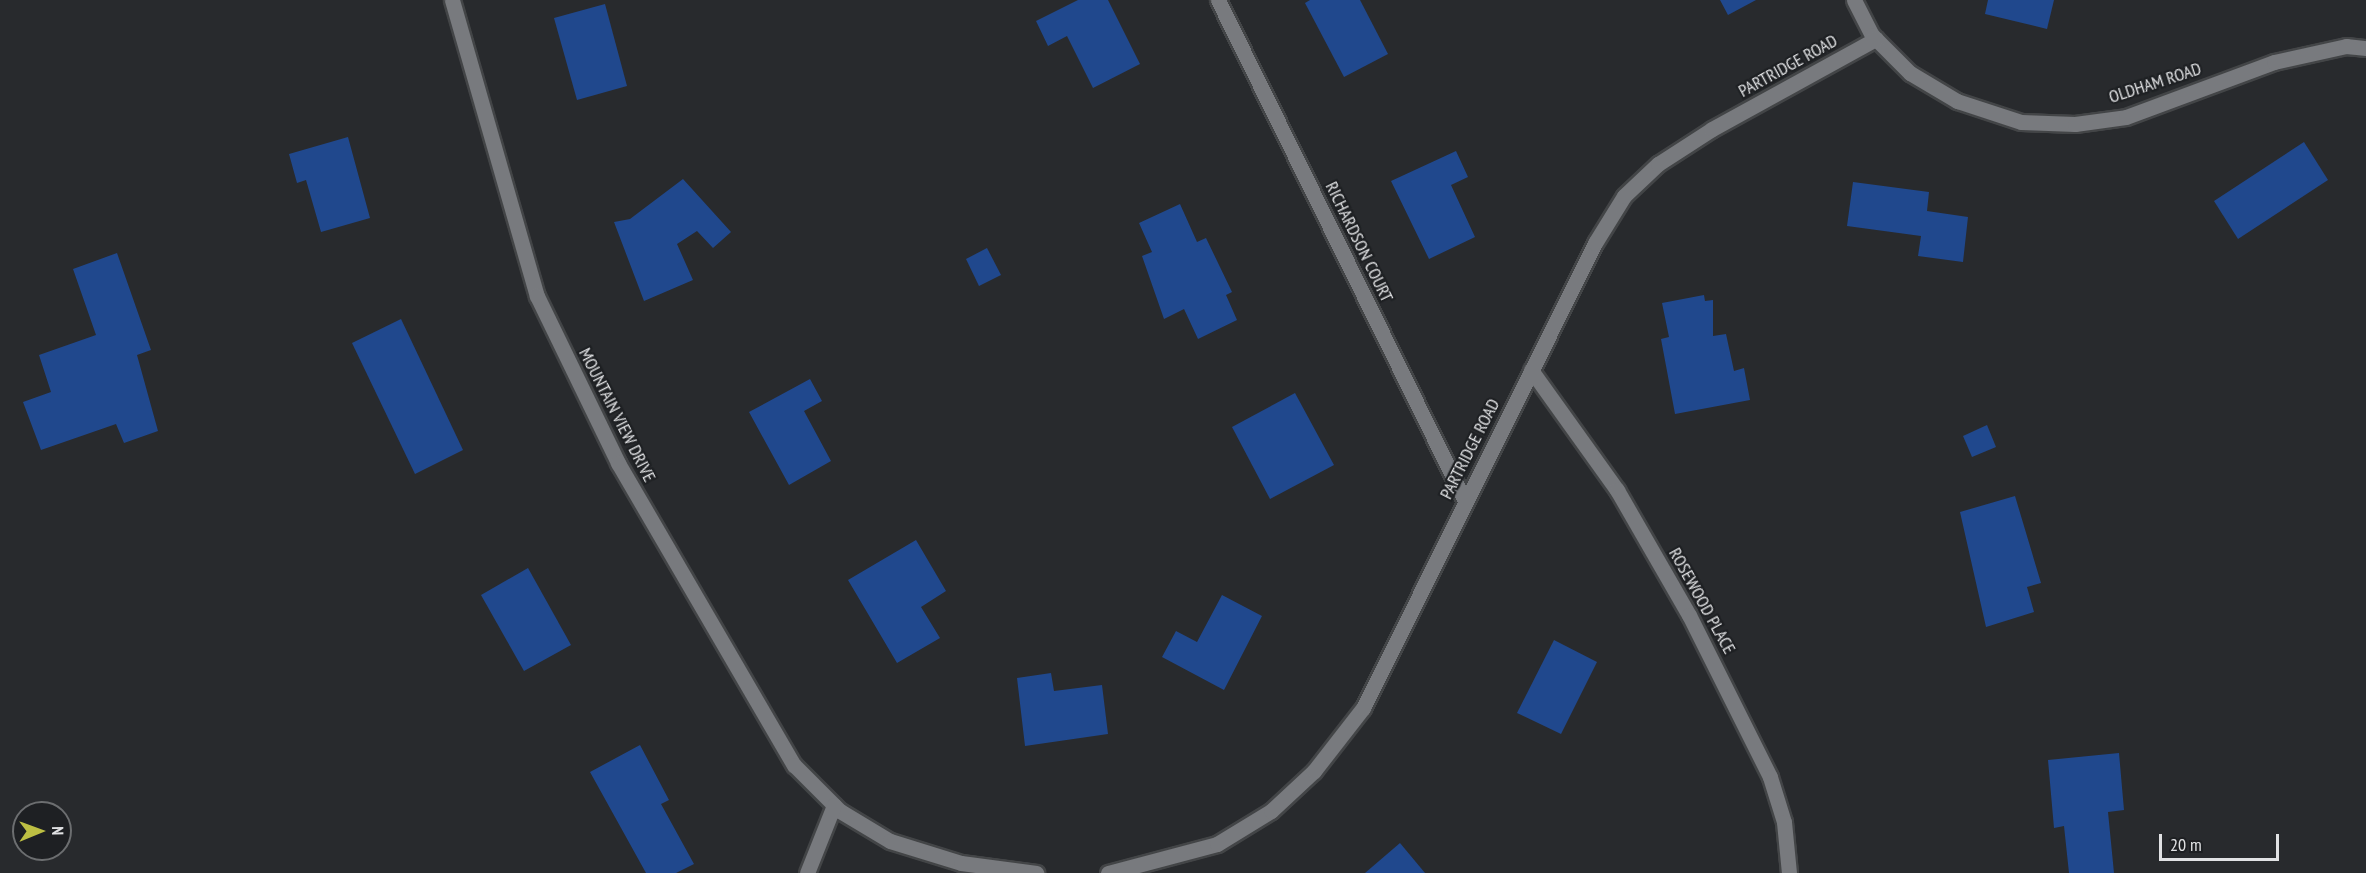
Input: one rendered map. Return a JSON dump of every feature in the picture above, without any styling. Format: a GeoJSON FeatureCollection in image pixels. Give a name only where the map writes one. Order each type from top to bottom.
{"type":"FeatureCollection","features":[{"type":"Feature","properties":{"kind":"street","name":"MOUNTAIN VIEW DRIVE"},"geometry":{"type":"LineString","coordinates":[[452,0],[512,221],[537,296],[569,366],[750,693],[794,765],[834,805]]}},
{"type":"Feature","properties":{"kind":"street","name":"RICHARDSON COURT"},"geometry":{"type":"LineString","coordinates":[[1218,0],[1465,501]]}},
{"type":"Feature","properties":{"kind":"street","name":"OLDHAM ROAD"},"geometry":{"type":"LineString","coordinates":[[1854,0],[1876,39],[1910,72],[1957,101],[2021,122],[2075,124],[2126,117],[2274,62],[2346,46],[2366,48]]}},
{"type":"Feature","properties":{"kind":"street","name":"PARTRIDGE ROAD"},"geometry":{"type":"LineString","coordinates":[[1108,873],[1217,844],[1270,811],[1314,771],[1362,708],[1531,370],[1624,196],[1658,164],[1712,129],[1876,39]]}},
{"type":"Feature","properties":{"kind":"street","name":"ROSEWOOD PLACE"},"geometry":{"type":"LineString","coordinates":[[1531,370],[1617,490],[1695,626],[1770,777],[1789,873]]}},
{"type":"Feature","properties":{"kind":"street"},"geometry":{"type":"LineString","coordinates":[[807,873],[834,805],[890,841],[961,863],[1036,873]]}},
{"type":"Feature","properties":{"kind":"building"},"geometry":{"type":"Polygon","coordinates":[[[1078,0],[1108,0],[1140,64],[1093,88],[1067,36],[1048,46],[1036,21],[1078,0]]]}},
{"type":"Feature","properties":{"kind":"building"},"geometry":{"type":"Polygon","coordinates":[[[1310,0],[1360,0],[1388,54],[1344,77],[1305,3],[1310,0]]]}},
{"type":"Feature","properties":{"kind":"building"},"geometry":{"type":"Polygon","coordinates":[[[1720,0],[1756,0],[1728,15],[1720,0]]]}},
{"type":"Feature","properties":{"kind":"building"},"geometry":{"type":"Polygon","coordinates":[[[1988,0],[2054,0],[2047,29],[1985,14],[1988,0]]]}},
{"type":"Feature","properties":{"kind":"building"},"geometry":{"type":"Polygon","coordinates":[[[605,4],[627,86],[577,100],[554,18],[605,4]]]}},
{"type":"Feature","properties":{"kind":"building"},"geometry":{"type":"Polygon","coordinates":[[[348,137],[370,218],[321,232],[306,180],[297,183],[289,154],[348,137]]]}},
{"type":"Feature","properties":{"kind":"building"},"geometry":{"type":"Polygon","coordinates":[[[2304,142],[2328,180],[2238,239],[2214,201],[2304,142]]]}},
{"type":"Feature","properties":{"kind":"building"},"geometry":{"type":"Polygon","coordinates":[[[1456,151],[1468,177],[1451,185],[1475,237],[1429,259],[1391,181],[1456,151]]]}},
{"type":"Feature","properties":{"kind":"building"},"geometry":{"type":"Polygon","coordinates":[[[683,179],[731,232],[713,248],[697,231],[677,244],[693,280],[644,301],[614,222],[630,219],[683,179]]]}},
{"type":"Feature","properties":{"kind":"building"},"geometry":{"type":"Polygon","coordinates":[[[1853,182],[1929,192],[1927,211],[1968,217],[1963,262],[1918,256],[1921,236],[1847,226],[1853,182]]]}},
{"type":"Feature","properties":{"kind":"building"},"geometry":{"type":"Polygon","coordinates":[[[1180,204],[1197,242],[1206,238],[1232,292],[1226,295],[1237,320],[1198,339],[1184,309],[1164,319],[1142,256],[1152,252],[1139,223],[1180,204]]]}},
{"type":"Feature","properties":{"kind":"building"},"geometry":{"type":"Polygon","coordinates":[[[987,248],[1001,275],[979,286],[966,259],[987,248]]]}},
{"type":"Feature","properties":{"kind":"building"},"geometry":{"type":"Polygon","coordinates":[[[117,253],[151,350],[137,355],[158,431],[124,443],[116,424],[41,450],[23,402],[51,392],[39,355],[96,335],[73,269],[117,253]]]}},
{"type":"Feature","properties":{"kind":"building"},"geometry":{"type":"Polygon","coordinates":[[[1704,295],[1705,301],[1713,300],[1713,336],[1726,334],[1734,371],[1744,368],[1750,400],[1675,414],[1661,339],[1669,337],[1662,303],[1704,295]]]}},
{"type":"Feature","properties":{"kind":"building"},"geometry":{"type":"Polygon","coordinates":[[[401,319],[463,450],[415,474],[352,343],[401,319]]]}},
{"type":"Feature","properties":{"kind":"building"},"geometry":{"type":"Polygon","coordinates":[[[810,379],[822,401],[804,411],[831,461],[789,485],[749,412],[810,379]]]}},
{"type":"Feature","properties":{"kind":"building"},"geometry":{"type":"Polygon","coordinates":[[[1295,393],[1334,465],[1270,499],[1232,427],[1295,393]]]}},
{"type":"Feature","properties":{"kind":"building"},"geometry":{"type":"Polygon","coordinates":[[[1987,425],[1996,447],[1972,457],[1963,436],[1987,425]]]}},
{"type":"Feature","properties":{"kind":"building"},"geometry":{"type":"Polygon","coordinates":[[[2015,496],[2041,583],[2027,587],[2034,612],[1986,627],[1960,512],[2015,496]]]}},
{"type":"Feature","properties":{"kind":"building"},"geometry":{"type":"Polygon","coordinates":[[[916,540],[946,591],[921,607],[940,638],[897,663],[848,580],[916,540]]]}},
{"type":"Feature","properties":{"kind":"building"},"geometry":{"type":"Polygon","coordinates":[[[528,568],[571,645],[524,671],[481,595],[528,568]]]}},
{"type":"Feature","properties":{"kind":"building"},"geometry":{"type":"Polygon","coordinates":[[[1222,595],[1262,616],[1224,690],[1162,657],[1176,631],[1197,642],[1222,595]]]}},
{"type":"Feature","properties":{"kind":"building"},"geometry":{"type":"Polygon","coordinates":[[[1554,640],[1597,662],[1561,734],[1517,713],[1554,640]]]}},
{"type":"Feature","properties":{"kind":"building"},"geometry":{"type":"Polygon","coordinates":[[[1051,673],[1054,691],[1102,685],[1108,734],[1025,746],[1017,678],[1051,673]]]}},
{"type":"Feature","properties":{"kind":"building"},"geometry":{"type":"Polygon","coordinates":[[[640,745],[669,800],[661,804],[694,864],[676,873],[646,873],[590,772],[640,745]]]}},
{"type":"Feature","properties":{"kind":"building"},"geometry":{"type":"Polygon","coordinates":[[[2119,753],[2124,810],[2108,812],[2114,873],[2069,873],[2064,826],[2054,828],[2048,760],[2119,753]]]}},
{"type":"Feature","properties":{"kind":"building"},"geometry":{"type":"Polygon","coordinates":[[[1400,843],[1425,873],[1365,873],[1400,843]]]}}]}
